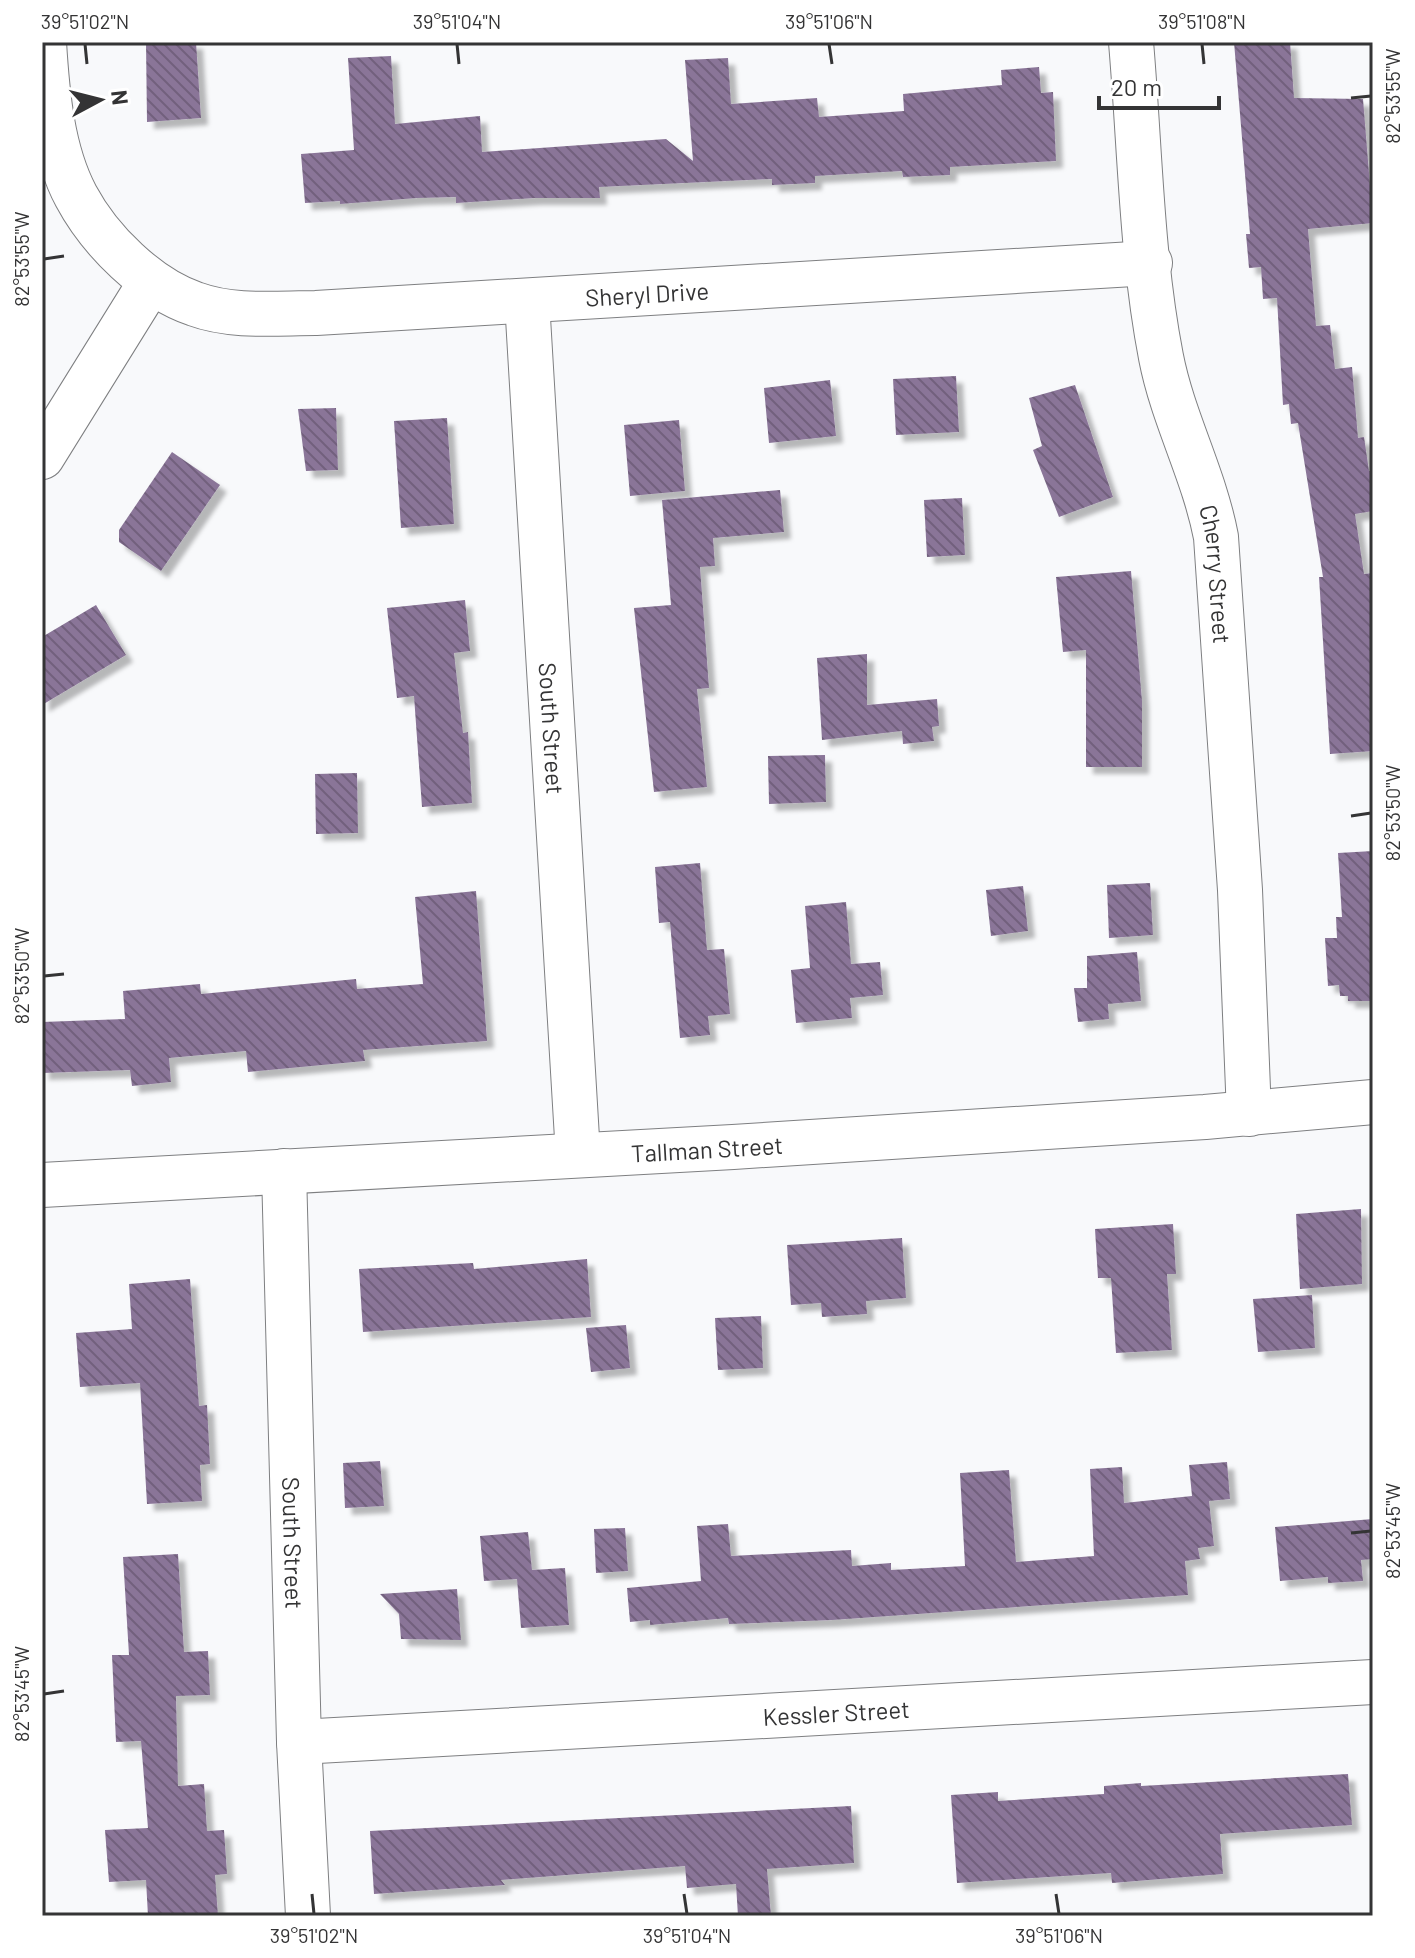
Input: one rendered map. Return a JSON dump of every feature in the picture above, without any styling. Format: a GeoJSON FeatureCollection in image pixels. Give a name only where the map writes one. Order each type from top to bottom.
{"type":"FeatureCollection","features":[{"type":"Feature","properties":{"kind":"street","name":"Sheryl Drive"},"geometry":{"type":"LineString","coordinates":[[44,42],[52,113],[76,196],[114,247],[150,283],[197,305],[231,312],[316,313],[1150,263]]}},
{"type":"Feature","properties":{"kind":"street","name":"Cherry Street"},"geometry":{"type":"LineString","coordinates":[[1131,42],[1154,316],[1169,390],[1210,503],[1216,537],[1239,874],[1249,1114]]}},
{"type":"Feature","properties":{"kind":"street"},"geometry":{"type":"LineString","coordinates":[[42,457],[150,283]]}},
{"type":"Feature","properties":{"kind":"street","name":"South Street"},"geometry":{"type":"LineString","coordinates":[[527,301],[578,1155]]}},
{"type":"Feature","properties":{"kind":"street","name":"Tallman Street"},"geometry":{"type":"LineString","coordinates":[[42,1185],[1249,1114],[1373,1102]]}},
{"type":"Feature","properties":{"kind":"street","name":"South Street"},"geometry":{"type":"LineString","coordinates":[[284,1171],[299,1742],[308,1916]]}},
{"type":"Feature","properties":{"kind":"street","name":"Kessler Street"},"geometry":{"type":"LineString","coordinates":[[299,1742],[1373,1682]]}},
{"type":"Feature","properties":{"kind":"building"},"geometry":{"type":"Polygon","coordinates":[[[146,42],[196,42],[201,118],[147,122],[146,42]]]}},
{"type":"Feature","properties":{"kind":"building"},"geometry":{"type":"Polygon","coordinates":[[[1234,42],[1290,42],[1294,98],[1363,99],[1373,223],[1308,229],[1316,326],[1330,325],[1335,369],[1352,367],[1358,438],[1364,437],[1369,471],[1373,470],[1373,511],[1355,514],[1364,574],[1373,573],[1373,751],[1330,754],[1319,577],[1323,577],[1298,423],[1291,424],[1289,404],[1283,405],[1277,298],[1263,299],[1261,267],[1249,268],[1246,234],[1250,234],[1234,42]]]}},
{"type":"Feature","properties":{"kind":"building"},"geometry":{"type":"Polygon","coordinates":[[[391,56],[395,124],[480,116],[482,152],[666,139],[693,161],[685,60],[728,58],[731,104],[817,98],[819,117],[904,111],[903,94],[1002,85],[1001,70],[1039,67],[1041,93],[1053,92],[1056,161],[950,167],[950,175],[903,177],[902,171],[815,176],[815,183],[772,185],[772,179],[599,187],[600,198],[456,203],[456,197],[305,203],[301,154],[354,150],[348,58],[391,56]]]}},
{"type":"Feature","properties":{"kind":"building"},"geometry":{"type":"Polygon","coordinates":[[[956,376],[959,432],[896,435],[893,379],[956,376]]]}},
{"type":"Feature","properties":{"kind":"building"},"geometry":{"type":"Polygon","coordinates":[[[830,380],[836,436],[769,443],[764,388],[830,380]]]}},
{"type":"Feature","properties":{"kind":"building"},"geometry":{"type":"Polygon","coordinates":[[[1075,385],[1113,497],[1059,517],[1033,450],[1042,446],[1029,398],[1075,385]]]}},
{"type":"Feature","properties":{"kind":"building"},"geometry":{"type":"Polygon","coordinates":[[[336,408],[338,470],[306,471],[298,409],[336,408]]]}},
{"type":"Feature","properties":{"kind":"building"},"geometry":{"type":"Polygon","coordinates":[[[447,418],[454,524],[401,528],[394,421],[447,418]]]}},
{"type":"Feature","properties":{"kind":"building"},"geometry":{"type":"Polygon","coordinates":[[[679,420],[685,491],[630,496],[624,425],[679,420]]]}},
{"type":"Feature","properties":{"kind":"building"},"geometry":{"type":"Polygon","coordinates":[[[172,452],[220,485],[161,571],[119,542],[119,530],[172,452]]]}},
{"type":"Feature","properties":{"kind":"building"},"geometry":{"type":"Polygon","coordinates":[[[780,490],[784,532],[713,538],[715,566],[700,567],[709,688],[697,689],[707,787],[654,792],[634,608],[671,605],[662,500],[780,490]]]}},
{"type":"Feature","properties":{"kind":"building"},"geometry":{"type":"Polygon","coordinates":[[[962,498],[965,555],[927,557],[924,500],[962,498]]]}},
{"type":"Feature","properties":{"kind":"building"},"geometry":{"type":"Polygon","coordinates":[[[1131,571],[1142,701],[1142,767],[1086,767],[1086,650],[1063,652],[1056,577],[1131,571]]]}},
{"type":"Feature","properties":{"kind":"building"},"geometry":{"type":"Polygon","coordinates":[[[465,600],[470,651],[454,653],[463,733],[468,732],[472,803],[422,807],[414,696],[397,698],[387,608],[465,600]]]}},
{"type":"Feature","properties":{"kind":"building"},"geometry":{"type":"Polygon","coordinates":[[[96,605],[126,655],[42,705],[42,637],[96,605]]]}},
{"type":"Feature","properties":{"kind":"building"},"geometry":{"type":"Polygon","coordinates":[[[867,654],[867,705],[937,699],[939,726],[932,727],[934,741],[903,744],[902,731],[822,740],[817,658],[867,654]]]}},
{"type":"Feature","properties":{"kind":"building"},"geometry":{"type":"Polygon","coordinates":[[[825,755],[826,802],[769,804],[768,756],[825,755]]]}},
{"type":"Feature","properties":{"kind":"building"},"geometry":{"type":"Polygon","coordinates":[[[357,773],[358,833],[316,834],[315,774],[357,773]]]}},
{"type":"Feature","properties":{"kind":"building"},"geometry":{"type":"Polygon","coordinates":[[[1373,851],[1373,1001],[1348,1001],[1348,996],[1340,996],[1339,985],[1328,986],[1325,938],[1337,938],[1336,917],[1342,917],[1338,853],[1373,851]]]}},
{"type":"Feature","properties":{"kind":"building"},"geometry":{"type":"Polygon","coordinates":[[[700,863],[707,950],[724,949],[730,1014],[708,1016],[710,1035],[680,1038],[670,922],[659,923],[655,867],[700,863]]]}},
{"type":"Feature","properties":{"kind":"building"},"geometry":{"type":"Polygon","coordinates":[[[1150,883],[1153,935],[1109,938],[1107,885],[1150,883]]]}},
{"type":"Feature","properties":{"kind":"building"},"geometry":{"type":"Polygon","coordinates":[[[1023,886],[1028,931],[991,936],[986,890],[1023,886]]]}},
{"type":"Feature","properties":{"kind":"building"},"geometry":{"type":"Polygon","coordinates":[[[476,891],[487,1041],[363,1050],[365,1061],[248,1072],[246,1051],[169,1058],[171,1082],[132,1086],[130,1070],[42,1073],[42,1022],[125,1019],[123,991],[200,984],[201,994],[356,979],[357,989],[423,984],[415,897],[476,891]]]}},
{"type":"Feature","properties":{"kind":"building"},"geometry":{"type":"Polygon","coordinates":[[[846,902],[851,964],[880,962],[883,995],[850,998],[852,1018],[796,1023],[791,970],[810,968],[805,906],[846,902]]]}},
{"type":"Feature","properties":{"kind":"building"},"geometry":{"type":"Polygon","coordinates":[[[1137,952],[1141,1001],[1108,1004],[1109,1019],[1078,1022],[1074,988],[1087,988],[1087,956],[1137,952]]]}},
{"type":"Feature","properties":{"kind":"building"},"geometry":{"type":"Polygon","coordinates":[[[1361,1209],[1362,1284],[1300,1289],[1296,1214],[1361,1209]]]}},
{"type":"Feature","properties":{"kind":"building"},"geometry":{"type":"Polygon","coordinates":[[[1173,1224],[1176,1274],[1167,1274],[1172,1350],[1116,1353],[1111,1278],[1098,1278],[1095,1229],[1173,1224]]]}},
{"type":"Feature","properties":{"kind":"building"},"geometry":{"type":"Polygon","coordinates":[[[902,1238],[906,1298],[866,1301],[867,1314],[822,1317],[821,1303],[791,1305],[787,1245],[902,1238]]]}},
{"type":"Feature","properties":{"kind":"building"},"geometry":{"type":"Polygon","coordinates":[[[587,1259],[591,1317],[363,1332],[359,1269],[473,1263],[474,1269],[587,1259]]]}},
{"type":"Feature","properties":{"kind":"building"},"geometry":{"type":"Polygon","coordinates":[[[190,1279],[199,1406],[207,1405],[210,1464],[200,1465],[202,1501],[147,1504],[140,1383],[80,1387],[76,1333],[132,1329],[129,1284],[190,1279]]]}},
{"type":"Feature","properties":{"kind":"building"},"geometry":{"type":"Polygon","coordinates":[[[1312,1295],[1315,1348],[1258,1352],[1253,1299],[1312,1295]]]}},
{"type":"Feature","properties":{"kind":"building"},"geometry":{"type":"Polygon","coordinates":[[[761,1316],[763,1368],[718,1370],[715,1318],[761,1316]]]}},
{"type":"Feature","properties":{"kind":"building"},"geometry":{"type":"Polygon","coordinates":[[[626,1325],[630,1368],[591,1372],[586,1328],[626,1325]]]}},
{"type":"Feature","properties":{"kind":"building"},"geometry":{"type":"Polygon","coordinates":[[[380,1461],[384,1506],[345,1508],[343,1463],[380,1461]]]}},
{"type":"Feature","properties":{"kind":"building"},"geometry":{"type":"Polygon","coordinates":[[[1227,1462],[1230,1499],[1209,1501],[1214,1546],[1198,1548],[1200,1559],[1185,1561],[1188,1595],[832,1620],[729,1624],[728,1618],[650,1625],[650,1620],[630,1622],[627,1588],[701,1581],[697,1526],[728,1524],[731,1556],[851,1550],[852,1566],[891,1563],[891,1570],[965,1566],[960,1473],[1009,1470],[1016,1562],[1094,1556],[1090,1469],[1122,1467],[1124,1503],[1192,1496],[1189,1465],[1227,1462]]]}},
{"type":"Feature","properties":{"kind":"building"},"geometry":{"type":"Polygon","coordinates":[[[1373,1519],[1373,1559],[1361,1560],[1363,1581],[1328,1583],[1328,1577],[1280,1581],[1275,1527],[1373,1519]]]}},
{"type":"Feature","properties":{"kind":"building"},"geometry":{"type":"Polygon","coordinates":[[[625,1528],[628,1571],[596,1573],[594,1529],[625,1528]]]}},
{"type":"Feature","properties":{"kind":"building"},"geometry":{"type":"Polygon","coordinates":[[[528,1532],[532,1570],[565,1568],[569,1625],[521,1628],[517,1579],[484,1581],[480,1536],[528,1532]]]}},
{"type":"Feature","properties":{"kind":"building"},"geometry":{"type":"Polygon","coordinates":[[[178,1554],[184,1652],[208,1651],[210,1695],[176,1696],[178,1786],[204,1784],[207,1831],[224,1830],[227,1874],[215,1875],[218,1916],[148,1916],[146,1880],[109,1882],[105,1830],[148,1828],[141,1741],[116,1742],[112,1655],[129,1655],[123,1557],[178,1554]]]}},
{"type":"Feature","properties":{"kind":"building"},"geometry":{"type":"Polygon","coordinates":[[[457,1589],[461,1640],[401,1639],[399,1614],[380,1594],[457,1589]]]}},
{"type":"Feature","properties":{"kind":"building"},"geometry":{"type":"Polygon","coordinates":[[[1348,1774],[1352,1825],[1220,1834],[1223,1874],[1112,1883],[1111,1873],[957,1883],[951,1795],[998,1792],[998,1801],[1104,1794],[1104,1786],[1141,1783],[1141,1786],[1348,1774]]]}},
{"type":"Feature","properties":{"kind":"building"},"geometry":{"type":"Polygon","coordinates":[[[851,1806],[854,1863],[767,1869],[771,1916],[738,1916],[736,1884],[687,1888],[685,1866],[501,1880],[505,1885],[374,1894],[370,1831],[851,1806]]]}}]}
